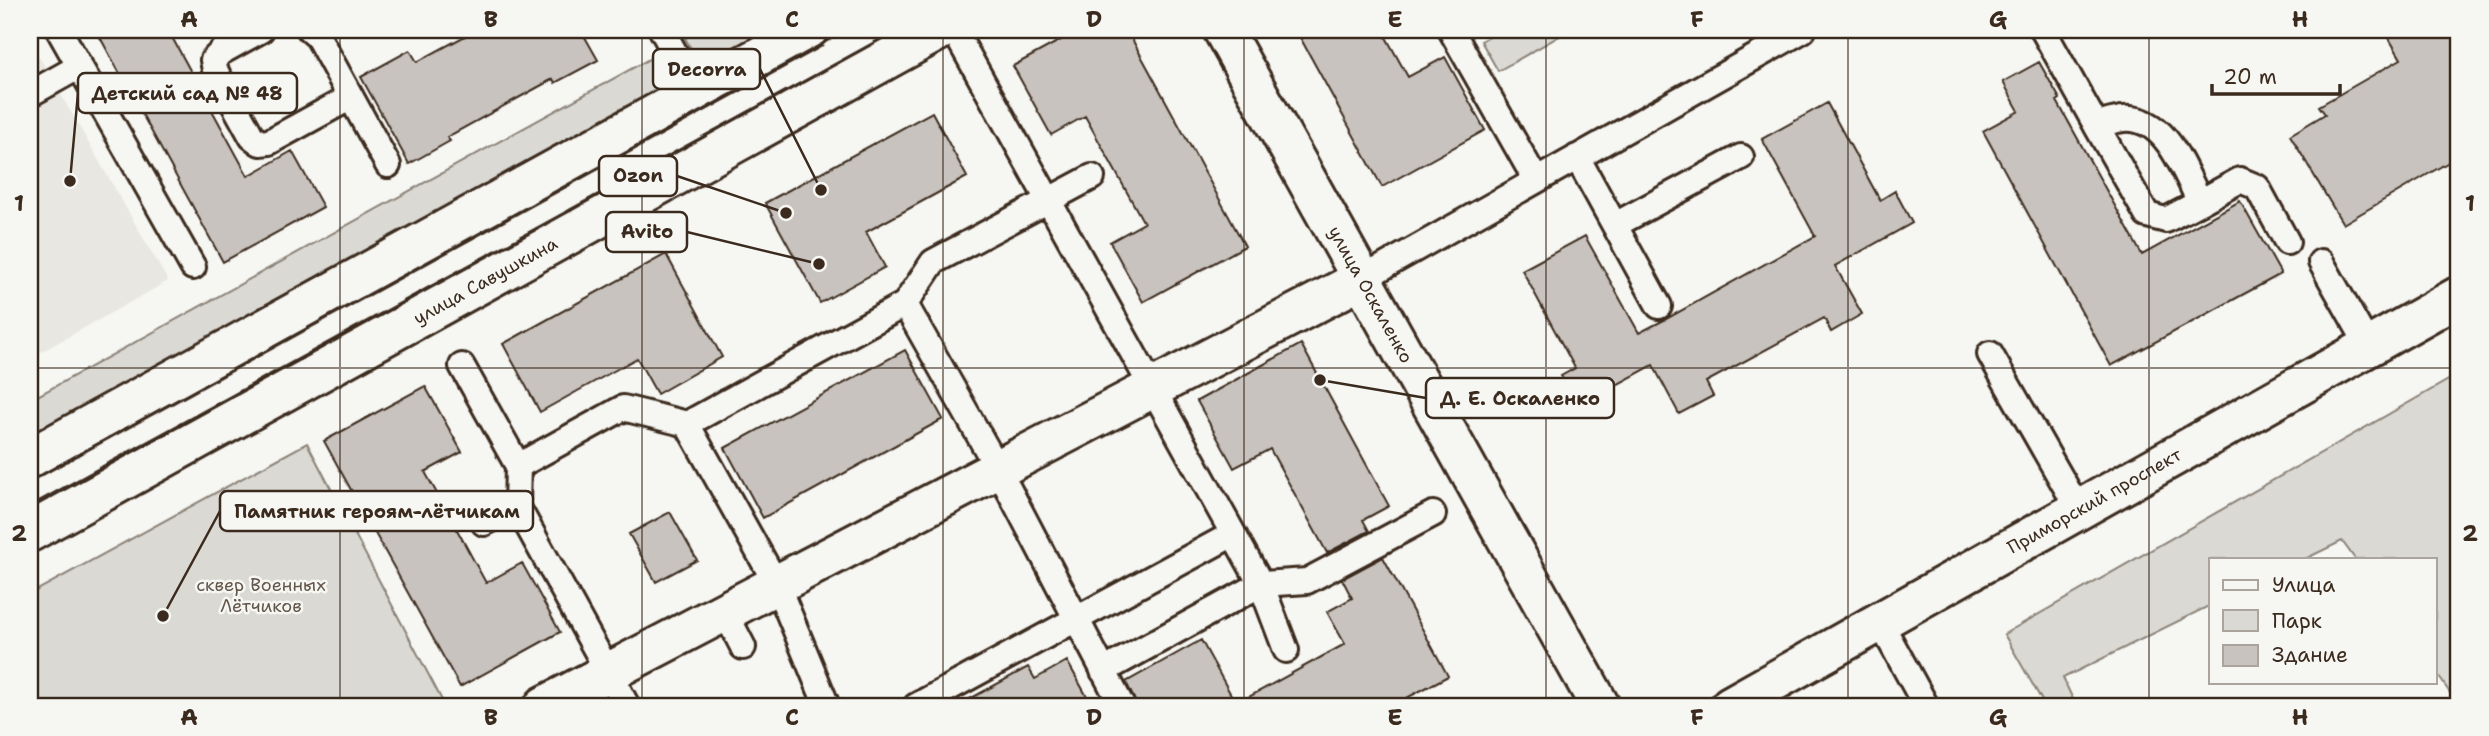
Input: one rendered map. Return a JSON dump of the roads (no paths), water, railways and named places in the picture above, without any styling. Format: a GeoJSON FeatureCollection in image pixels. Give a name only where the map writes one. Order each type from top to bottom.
{"type":"FeatureCollection","features":[{"type":"Feature","properties":{"kind":"main road"},"geometry":{"type":"LineString","coordinates":[[30,458],[808,30]]}},
{"type":"Feature","properties":{"kind":"main road","name":"улица Савушкина"},"geometry":{"type":"LineString","coordinates":[[30,532],[940,30]]}},
{"type":"Feature","properties":{"kind":"main road","name":"улица Оскаленко"},"geometry":{"type":"LineString","coordinates":[[1223,30],[1600,706]]}},
{"type":"Feature","properties":{"kind":"main road"},"geometry":{"type":"LineString","coordinates":[[544,706],[1362,279]]}},
{"type":"Feature","properties":{"kind":"main road","name":"Приморский проспект"},"geometry":{"type":"LineString","coordinates":[[1730,706],[2459,296]]}},
{"type":"Feature","properties":{"kind":"lane"},"geometry":{"type":"LineString","coordinates":[[59,30],[193,267]]}},
{"type":"Feature","properties":{"kind":"lane"},"geometry":{"type":"LineString","coordinates":[[261,30],[220,52],[214,60],[215,70],[252,137],[260,143],[269,142],[351,97]]}},
{"type":"Feature","properties":{"kind":"lane"},"geometry":{"type":"LineString","coordinates":[[310,30],[318,37],[388,165]]}},
{"type":"Feature","properties":{"kind":"lane"},"geometry":{"type":"LineString","coordinates":[[662,30],[696,91]]}},
{"type":"Feature","properties":{"kind":"lane"},"geometry":{"type":"LineString","coordinates":[[954,30],[1261,584],[1286,650]]}},
{"type":"Feature","properties":{"kind":"lane"},"geometry":{"type":"LineString","coordinates":[[1451,30],[1536,180]]}},
{"type":"Feature","properties":{"kind":"lane"},"geometry":{"type":"LineString","coordinates":[[1362,279],[1577,157],[1764,39],[1803,30]]}},
{"type":"Feature","properties":{"kind":"lane"},"geometry":{"type":"LineString","coordinates":[[2043,30],[2147,215],[2166,220],[2240,180],[2257,187],[2287,242]]}},
{"type":"Feature","properties":{"kind":"lane"},"geometry":{"type":"LineString","coordinates":[[30,94],[80,66]]}},
{"type":"Feature","properties":{"kind":"lane"},"geometry":{"type":"LineString","coordinates":[[2096,125],[2125,118],[2149,124],[2166,139],[2200,202]]}},
{"type":"Feature","properties":{"kind":"lane"},"geometry":{"type":"LineString","coordinates":[[1577,157],[1659,306]]}},
{"type":"Feature","properties":{"kind":"lane"},"geometry":{"type":"LineString","coordinates":[[1615,225],[1741,157]]}},
{"type":"Feature","properties":{"kind":"lane"},"geometry":{"type":"LineString","coordinates":[[518,466],[623,408],[687,424],[905,304],[933,262],[1092,177]]}},
{"type":"Feature","properties":{"kind":"lane"},"geometry":{"type":"LineString","coordinates":[[2320,262],[2369,347]]}},
{"type":"Feature","properties":{"kind":"lane"},"geometry":{"type":"LineString","coordinates":[[905,304],[998,470],[1122,706]]}},
{"type":"Feature","properties":{"kind":"lane"},"geometry":{"type":"LineString","coordinates":[[1990,354],[2079,510]]}},
{"type":"Feature","properties":{"kind":"lane"},"geometry":{"type":"LineString","coordinates":[[462,366],[518,466],[517,506],[627,706]]}},
{"type":"Feature","properties":{"kind":"lane"},"geometry":{"type":"LineString","coordinates":[[687,424],[777,585],[827,706]]}},
{"type":"Feature","properties":{"kind":"lane"},"geometry":{"type":"LineString","coordinates":[[484,523],[517,506]]}},
{"type":"Feature","properties":{"kind":"lane"},"geometry":{"type":"LineString","coordinates":[[1103,671],[1261,584],[1307,581],[1433,514]]}},
{"type":"Feature","properties":{"kind":"lane"},"geometry":{"type":"LineString","coordinates":[[916,706],[1233,534]]}},
{"type":"Feature","properties":{"kind":"lane"},"geometry":{"type":"LineString","coordinates":[[725,612],[743,647]]}},
{"type":"Feature","properties":{"kind":"lane"},"geometry":{"type":"LineString","coordinates":[[1880,622],[1926,706]]}},
{"type":"Feature","properties":{"kind":"tram line"},"geometry":{"type":"LineString","coordinates":[[30,481],[847,30]]}},
{"type":"Feature","properties":{"kind":"tram line"},"geometry":{"type":"LineString","coordinates":[[30,506],[897,30]]}},
{"type":"Feature","properties":{"kind":"place","name":"Детский сад № 48"},"geometry":{"type":"Point","coordinates":[70,181]}},
{"type":"Feature","properties":{"kind":"place","name":"Decorra"},"geometry":{"type":"Point","coordinates":[821,190]}},
{"type":"Feature","properties":{"kind":"place","name":"Ozon"},"geometry":{"type":"Point","coordinates":[786,213]}},
{"type":"Feature","properties":{"kind":"place","name":"Avito"},"geometry":{"type":"Point","coordinates":[819,264]}},
{"type":"Feature","properties":{"kind":"place","name":"Д. Е. Оскаленко"},"geometry":{"type":"Point","coordinates":[1320,380]}},
{"type":"Feature","properties":{"kind":"place","name":"Памятник героям-лётчикам"},"geometry":{"type":"Point","coordinates":[163,616]}},
{"type":"Feature","properties":{"kind":"park label","name":"сквер Военных Лётчиков"},"geometry":{"type":"Point","coordinates":[261,595]}}]}
